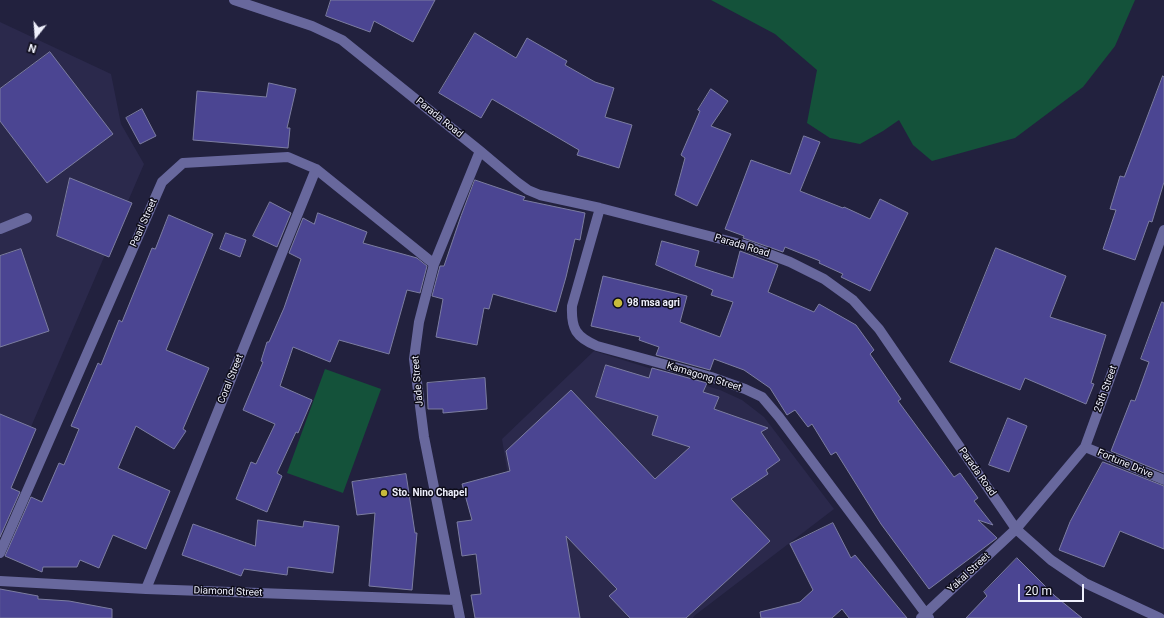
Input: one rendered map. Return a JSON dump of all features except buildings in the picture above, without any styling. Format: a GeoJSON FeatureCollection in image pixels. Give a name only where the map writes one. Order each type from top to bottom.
{"type":"FeatureCollection","features":[{"type":"Feature","properties":{"kind":"street","name":"Parada Road"},"geometry":{"type":"LineString","coordinates":[[234,0],[312,26],[342,40],[480,151],[516,182],[528,190],[540,195],[600,208],[748,246],[790,262],[824,279],[853,300],[879,329],[1016,529],[1051,560],[1085,583],[1160,618]]}},
{"type":"Feature","properties":{"kind":"street","name":"Jade Street"},"geometry":{"type":"LineString","coordinates":[[460,618],[424,437],[414,359],[419,322],[434,264],[480,151]]}},
{"type":"Feature","properties":{"kind":"street","name":"Pearl Street"},"geometry":{"type":"LineString","coordinates":[[0,553],[162,182],[183,163],[288,156],[316,168],[434,264]]}},
{"type":"Feature","properties":{"kind":"street","name":"Coral Street"},"geometry":{"type":"LineString","coordinates":[[146,589],[316,168]]}},
{"type":"Feature","properties":{"kind":"street","name":"Kamagong Street"},"geometry":{"type":"LineString","coordinates":[[600,208],[572,306],[571,321],[577,332],[586,341],[597,346],[711,377],[745,389],[762,397],[779,417],[925,617]]}},
{"type":"Feature","properties":{"kind":"street"},"geometry":{"type":"LineString","coordinates":[[0,230],[27,218]]}},
{"type":"Feature","properties":{"kind":"street","name":"25th Street"},"geometry":{"type":"LineString","coordinates":[[1016,529],[1085,447],[1164,230]]}},
{"type":"Feature","properties":{"kind":"street","name":"Fortune Drive"},"geometry":{"type":"LineString","coordinates":[[1085,447],[1164,480]]}},
{"type":"Feature","properties":{"kind":"street","name":"Yakal Street"},"geometry":{"type":"LineString","coordinates":[[925,617],[1016,529]]}},
{"type":"Feature","properties":{"kind":"street","name":"Diamond Street"},"geometry":{"type":"LineString","coordinates":[[0,581],[146,589],[456,600]]}},
{"type":"Feature","properties":{"kind":"shaded area"},"geometry":{"type":"Polygon","coordinates":[[[0,22],[111,74],[121,124],[144,164],[0,499],[0,22]]]}},
{"type":"Feature","properties":{"kind":"shaded area"},"geometry":{"type":"Polygon","coordinates":[[[594,351],[720,390],[742,400],[764,417],[834,509],[693,618],[531,618],[502,439],[594,351]]]}},
{"type":"Feature","properties":{"kind":"green space"},"geometry":{"type":"Polygon","coordinates":[[[711,0],[1135,0],[1115,46],[1083,87],[1015,138],[932,161],[913,145],[899,120],[860,144],[830,138],[807,123],[817,70],[775,34],[711,0]]]}},
{"type":"Feature","properties":{"kind":"green space"},"geometry":{"type":"Polygon","coordinates":[[[325,369],[381,389],[343,493],[287,473],[325,369]]]}},
{"type":"Feature","properties":{"kind":"place","name":"98 msa agri"},"geometry":{"type":"Point","coordinates":[618,303]}},
{"type":"Feature","properties":{"kind":"place","name":"Sto. Nino Chapel"},"geometry":{"type":"Point","coordinates":[384,493]}}]}
